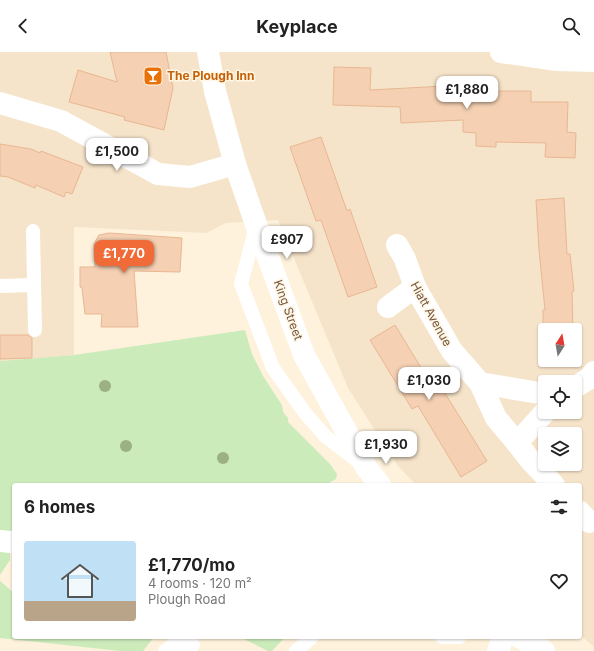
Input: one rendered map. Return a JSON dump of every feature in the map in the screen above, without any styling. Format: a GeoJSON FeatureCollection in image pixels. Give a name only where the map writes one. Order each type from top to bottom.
{"type":"FeatureCollection","features":[{"type":"Feature","properties":{"kind":"street","name":"King Street"},"geometry":{"type":"LineString","coordinates":[[208,52],[215,92],[235,164],[256,227],[304,355],[366,467],[378,483]]}},
{"type":"Feature","properties":{"kind":"street"},"geometry":{"type":"LineString","coordinates":[[501,52],[556,60],[594,61]]}},
{"type":"Feature","properties":{"kind":"street"},"geometry":{"type":"LineString","coordinates":[[0,103],[61,122],[158,174],[190,177],[235,164]]}},
{"type":"Feature","properties":{"kind":"street","name":"Hiatt Avenue"},"geometry":{"type":"LineString","coordinates":[[401,252],[415,287],[452,351],[480,383],[496,418],[518,443],[531,461],[552,483]]}},
{"type":"Feature","properties":{"kind":"street"},"geometry":{"type":"LineString","coordinates":[[388,307],[415,287]]}},
{"type":"Feature","properties":{"kind":"street"},"geometry":{"type":"LineString","coordinates":[[582,383],[590,378],[594,372]]}},
{"type":"Feature","properties":{"kind":"street"},"geometry":{"type":"LineString","coordinates":[[480,383],[538,393]]}},
{"type":"Feature","properties":{"kind":"street"},"geometry":{"type":"LineString","coordinates":[[518,443],[539,419]]}},
{"type":"Feature","properties":{"kind":"street"},"geometry":{"type":"LineString","coordinates":[[498,651],[502,639]]}},
{"type":"Feature","properties":{"kind":"street"},"geometry":{"type":"LineString","coordinates":[[523,639],[544,651]]}},
{"type":"Feature","properties":{"kind":"lane"},"geometry":{"type":"LineString","coordinates":[[256,227],[241,284],[273,368],[325,436],[366,467]]}},
{"type":"Feature","properties":{"kind":"lane"},"geometry":{"type":"LineString","coordinates":[[33,231],[35,330]]}},
{"type":"Feature","properties":{"kind":"lane"},"geometry":{"type":"LineString","coordinates":[[0,286],[34,284]]}},
{"type":"Feature","properties":{"kind":"lane"},"geometry":{"type":"LineString","coordinates":[[296,651],[310,639]]}},
{"type":"Feature","properties":{"kind":"lane"},"geometry":{"type":"LineString","coordinates":[[165,651],[174,644],[192,645]]}},
{"type":"Feature","properties":{"kind":"shaded area"},"geometry":{"type":"Polygon","coordinates":[[[0,52],[594,52],[594,647],[582,637],[582,483],[414,483],[397,465],[348,388],[278,220],[226,223],[206,233],[74,227],[74,355],[0,361],[0,52]]]}},
{"type":"Feature","properties":{"kind":"green space"},"geometry":{"type":"Polygon","coordinates":[[[245,330],[252,354],[263,376],[282,405],[283,412],[288,418],[288,422],[330,464],[337,474],[336,479],[329,483],[12,483],[12,534],[10,534],[10,560],[0,575],[0,361],[74,355],[245,330]]]}},
{"type":"Feature","properties":{"kind":"green space"},"geometry":{"type":"Polygon","coordinates":[[[0,581],[12,591],[12,639],[152,639],[143,651],[120,651],[0,638],[0,581]]]}},
{"type":"Feature","properties":{"kind":"green space"},"geometry":{"type":"Polygon","coordinates":[[[244,639],[283,639],[272,651],[268,651],[244,639]]]}},
{"type":"Feature","properties":{"kind":"building"},"geometry":{"type":"Polygon","coordinates":[[[110,52],[166,52],[173,88],[164,130],[124,120],[125,117],[69,102],[78,70],[117,82],[110,52]]]}},
{"type":"Feature","properties":{"kind":"building"},"geometry":{"type":"Polygon","coordinates":[[[334,67],[371,68],[370,90],[464,85],[464,80],[497,80],[497,91],[531,91],[531,102],[568,102],[567,132],[576,133],[575,158],[545,157],[546,143],[496,142],[496,147],[476,146],[476,133],[463,132],[463,120],[401,123],[400,107],[333,105],[334,67]]]}},
{"type":"Feature","properties":{"kind":"building"},"geometry":{"type":"Polygon","coordinates":[[[321,137],[347,211],[350,209],[377,287],[348,297],[321,220],[316,221],[290,147],[321,137]]]}},
{"type":"Feature","properties":{"kind":"building"},"geometry":{"type":"Polygon","coordinates":[[[0,144],[31,149],[40,153],[41,151],[83,167],[72,194],[66,192],[64,197],[36,185],[35,188],[8,177],[0,176],[0,144]]]}},
{"type":"Feature","properties":{"kind":"building"},"geometry":{"type":"Polygon","coordinates":[[[564,198],[567,254],[570,254],[574,291],[572,291],[573,323],[543,323],[543,310],[545,310],[536,200],[564,198]]]}},
{"type":"Feature","properties":{"kind":"building"},"geometry":{"type":"Polygon","coordinates":[[[109,233],[182,238],[180,272],[134,271],[138,327],[101,327],[102,314],[85,314],[82,288],[80,287],[80,267],[95,267],[94,244],[99,235],[109,233]]]}},
{"type":"Feature","properties":{"kind":"building"},"geometry":{"type":"Polygon","coordinates":[[[395,325],[437,394],[443,390],[487,461],[461,477],[418,406],[412,409],[370,340],[395,325]]]}},
{"type":"Feature","properties":{"kind":"building"},"geometry":{"type":"Polygon","coordinates":[[[0,335],[28,335],[32,338],[32,358],[0,359],[0,335]]]}},
{"type":"Feature","properties":{"kind":"place","name":"The Plough Inn"},"geometry":{"type":"Point","coordinates":[153,76]}}]}
